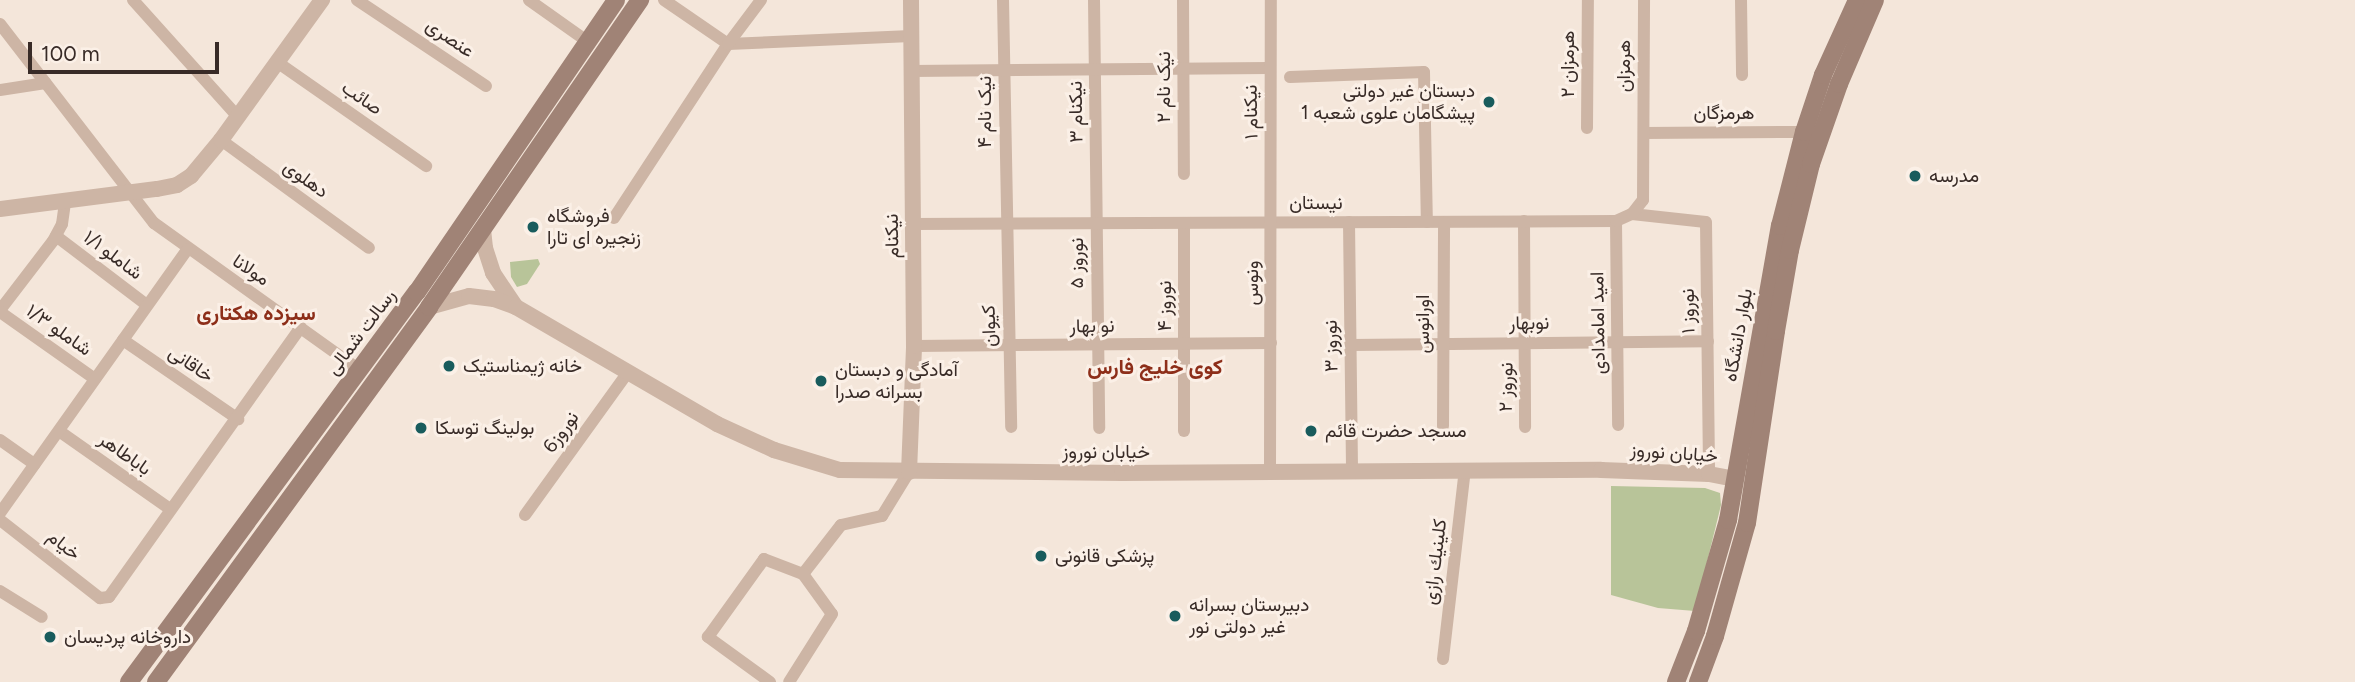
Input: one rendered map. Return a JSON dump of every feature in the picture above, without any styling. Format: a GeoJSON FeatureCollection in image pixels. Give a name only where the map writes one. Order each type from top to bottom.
{"type":"FeatureCollection","features":[{"type":"Feature","properties":{"kind":"main road","name":"رسالت شمالی"},"geometry":{"type":"LineString","coordinates":[[129,682],[449,248],[617,0]]}},
{"type":"Feature","properties":{"kind":"main road","name":"رسالت شمالی"},"geometry":{"type":"LineString","coordinates":[[160,679],[429,307],[640,0]]}},
{"type":"Feature","properties":{"kind":"main road","name":"بلوار دانشگاه"},"geometry":{"type":"LineString","coordinates":[[1676,682],[1697,626],[1728,520],[1775,251],[1804,132],[1823,75],[1857,0]]}},
{"type":"Feature","properties":{"kind":"main road","name":"بلوار دانشگاه"},"geometry":{"type":"LineString","coordinates":[[1698,682],[1715,636],[1747,523],[1790,250],[1811,164],[1839,84],[1875,0]]}},
{"type":"Feature","properties":{"kind":"street"},"geometry":{"type":"LineString","coordinates":[[133,0],[238,117]]}},
{"type":"Feature","properties":{"kind":"street"},"geometry":{"type":"LineString","coordinates":[[0,209],[177,185],[191,176],[221,140],[322,0]]}},
{"type":"Feature","properties":{"kind":"street","name":"عنصری"},"geometry":{"type":"LineString","coordinates":[[357,0],[486,86]]}},
{"type":"Feature","properties":{"kind":"street"},"geometry":{"type":"LineString","coordinates":[[529,0],[588,42]]}},
{"type":"Feature","properties":{"kind":"street"},"geometry":{"type":"LineString","coordinates":[[664,0],[729,44],[911,36]]}},
{"type":"Feature","properties":{"kind":"street"},"geometry":{"type":"LineString","coordinates":[[614,218],[761,0]]}},
{"type":"Feature","properties":{"kind":"street","name":"نیکنام"},"geometry":{"type":"LineString","coordinates":[[909,472],[914,346],[911,0]]}},
{"type":"Feature","properties":{"kind":"street","name":"نیک نام ۴"},"geometry":{"type":"LineString","coordinates":[[1003,0],[1005,224]]}},
{"type":"Feature","properties":{"kind":"street","name":"نیکنام ۳"},"geometry":{"type":"LineString","coordinates":[[1094,0],[1096,223]]}},
{"type":"Feature","properties":{"kind":"street","name":"نیک نام ۲"},"geometry":{"type":"LineString","coordinates":[[1183,0],[1184,174]]}},
{"type":"Feature","properties":{"kind":"street","name":"نیکنام ۱"},"geometry":{"type":"LineString","coordinates":[[1271,0],[1271,223]]}},
{"type":"Feature","properties":{"kind":"street","name":"هرمزان ۲"},"geometry":{"type":"LineString","coordinates":[[1587,128],[1588,0]]}},
{"type":"Feature","properties":{"kind":"street","name":"هرمزان"},"geometry":{"type":"LineString","coordinates":[[1644,0],[1644,132]]}},
{"type":"Feature","properties":{"kind":"street"},"geometry":{"type":"LineString","coordinates":[[1741,0],[1742,75]]}},
{"type":"Feature","properties":{"kind":"street","name":"مولانا"},"geometry":{"type":"LineString","coordinates":[[0,24],[132,191],[154,223],[187,250],[359,370]]}},
{"type":"Feature","properties":{"kind":"street","name":"صائب"},"geometry":{"type":"LineString","coordinates":[[277,62],[426,166]]}},
{"type":"Feature","properties":{"kind":"street"},"geometry":{"type":"LineString","coordinates":[[911,71],[1269,68]]}},
{"type":"Feature","properties":{"kind":"street"},"geometry":{"type":"LineString","coordinates":[[1290,77],[1424,72],[1427,222]]}},
{"type":"Feature","properties":{"kind":"street"},"geometry":{"type":"LineString","coordinates":[[0,90],[46,83]]}},
{"type":"Feature","properties":{"kind":"street"},"geometry":{"type":"LineString","coordinates":[[1632,214],[1643,200],[1644,132]]}},
{"type":"Feature","properties":{"kind":"street","name":"هرمزگان"},"geometry":{"type":"LineString","coordinates":[[1644,132],[1804,132]]}},
{"type":"Feature","properties":{"kind":"street","name":"دهلوی"},"geometry":{"type":"LineString","coordinates":[[221,140],[369,248]]}},
{"type":"Feature","properties":{"kind":"street"},"geometry":{"type":"LineString","coordinates":[[1,307],[56,236],[62,224],[65,202]]}},
{"type":"Feature","properties":{"kind":"street","name":"نیستان"},"geometry":{"type":"LineString","coordinates":[[913,224],[1616,221],[1632,214]]}},
{"type":"Feature","properties":{"kind":"street","name":"نوروز ۱"},"geometry":{"type":"LineString","coordinates":[[1632,214],[1706,222],[1709,474]]}},
{"type":"Feature","properties":{"kind":"street","name":"نوروز ۲"},"geometry":{"type":"LineString","coordinates":[[1524,221],[1525,427]]}},
{"type":"Feature","properties":{"kind":"street","name":"امید امامدادی"},"geometry":{"type":"LineString","coordinates":[[1616,221],[1618,425]]}},
{"type":"Feature","properties":{"kind":"street","name":"نوروز ۳"},"geometry":{"type":"LineString","coordinates":[[1349,222],[1352,470]]}},
{"type":"Feature","properties":{"kind":"street","name":"اورانوس"},"geometry":{"type":"LineString","coordinates":[[1443,426],[1444,222]]}},
{"type":"Feature","properties":{"kind":"street","name":"نوروز ۵"},"geometry":{"type":"LineString","coordinates":[[1096,223],[1099,428]]}},
{"type":"Feature","properties":{"kind":"street","name":"نوروز ۴"},"geometry":{"type":"LineString","coordinates":[[1184,223],[1184,432]]}},
{"type":"Feature","properties":{"kind":"street","name":"ونوس"},"geometry":{"type":"LineString","coordinates":[[1271,223],[1271,343]]}},
{"type":"Feature","properties":{"kind":"street","name":"کیوان"},"geometry":{"type":"LineString","coordinates":[[1005,224],[1011,427]]}},
{"type":"Feature","properties":{"kind":"street","name":"خیابان نوروز"},"geometry":{"type":"LineString","coordinates":[[483,229],[485,248],[493,273],[516,307]]}},
{"type":"Feature","properties":{"kind":"street","name":"شاملو ۱/۱"},"geometry":{"type":"LineString","coordinates":[[56,236],[147,305]]}},
{"type":"Feature","properties":{"kind":"street"},"geometry":{"type":"LineString","coordinates":[[0,513],[187,250]]}},
{"type":"Feature","properties":{"kind":"street","name":"خیابان نوروز"},"geometry":{"type":"LineString","coordinates":[[429,307],[470,296],[494,299],[516,307],[717,424],[774,450],[841,470],[1465,470],[1709,474],[1735,479]]}},
{"type":"Feature","properties":{"kind":"street","name":"شاملو ۱/۳"},"geometry":{"type":"LineString","coordinates":[[1,307],[95,379]]}},
{"type":"Feature","properties":{"kind":"street"},"geometry":{"type":"LineString","coordinates":[[170,509],[238,419],[301,327]]}},
{"type":"Feature","properties":{"kind":"street","name":"خاقانی"},"geometry":{"type":"LineString","coordinates":[[123,340],[238,419]]}},
{"type":"Feature","properties":{"kind":"street","name":"نوبهار"},"geometry":{"type":"LineString","coordinates":[[1351,345],[1708,341]]}},
{"type":"Feature","properties":{"kind":"street"},"geometry":{"type":"LineString","coordinates":[[1270,472],[1271,343]]}},
{"type":"Feature","properties":{"kind":"street","name":"نو بهار"},"geometry":{"type":"LineString","coordinates":[[914,346],[1271,343]]}},
{"type":"Feature","properties":{"kind":"street","name":"نوروز6"},"geometry":{"type":"LineString","coordinates":[[525,515],[628,372]]}},
{"type":"Feature","properties":{"kind":"street","name":"باباطاهر"},"geometry":{"type":"LineString","coordinates":[[59,431],[170,509]]}},
{"type":"Feature","properties":{"kind":"street"},"geometry":{"type":"LineString","coordinates":[[0,440],[34,464]]}},
{"type":"Feature","properties":{"kind":"street","name":"كلينيك رازی"},"geometry":{"type":"LineString","coordinates":[[1443,659],[1465,470]]}},
{"type":"Feature","properties":{"kind":"street"},"geometry":{"type":"LineString","coordinates":[[803,574],[842,525],[882,516],[909,472]]}},
{"type":"Feature","properties":{"kind":"street","name":"خیام"},"geometry":{"type":"LineString","coordinates":[[0,520],[105,599],[170,509]]}},
{"type":"Feature","properties":{"kind":"street"},"geometry":{"type":"LineString","coordinates":[[770,682],[708,637],[764,559],[803,574],[832,614],[789,682]]}},
{"type":"Feature","properties":{"kind":"street"},"geometry":{"type":"LineString","coordinates":[[0,591],[42,617]]}},
{"type":"Feature","properties":{"kind":"green space"},"geometry":{"type":"Polygon","coordinates":[[[538,259],[540,264],[527,284],[517,287],[511,277],[510,262],[538,259]]]}},
{"type":"Feature","properties":{"kind":"green space"},"geometry":{"type":"Polygon","coordinates":[[[1611,486],[1705,488],[1720,493],[1721,505],[1695,611],[1658,608],[1611,595],[1611,486]]]}},
{"type":"Feature","properties":{"kind":"place","name":"دبستان غیر دولتی پیشگامان علوی شعبه 1"},"geometry":{"type":"Point","coordinates":[1489,102]}},
{"type":"Feature","properties":{"kind":"place","name":"مدرسه"},"geometry":{"type":"Point","coordinates":[1915,176]}},
{"type":"Feature","properties":{"kind":"place","name":"فروشگاه زنجیره ای تارا"},"geometry":{"type":"Point","coordinates":[533,227]}},
{"type":"Feature","properties":{"kind":"place","name":"خانه ژیمناستیک"},"geometry":{"type":"Point","coordinates":[449,366]}},
{"type":"Feature","properties":{"kind":"place","name":"آمادگی و دبستان بسرانه صدرا"},"geometry":{"type":"Point","coordinates":[821,381]}},
{"type":"Feature","properties":{"kind":"place","name":"بولینگ توسکا"},"geometry":{"type":"Point","coordinates":[421,428]}},
{"type":"Feature","properties":{"kind":"place","name":"مسجد حضرت قائم"},"geometry":{"type":"Point","coordinates":[1311,431]}},
{"type":"Feature","properties":{"kind":"place","name":"پزشکی قانونی"},"geometry":{"type":"Point","coordinates":[1041,556]}},
{"type":"Feature","properties":{"kind":"place","name":"دبیرستان بسرانه غیر دولتی نور"},"geometry":{"type":"Point","coordinates":[1175,616]}},
{"type":"Feature","properties":{"kind":"place","name":"داروخانه پردیسان"},"geometry":{"type":"Point","coordinates":[50,637]}},
{"type":"Feature","properties":{"kind":"district","name":"سیزده هکتاری"},"geometry":{"type":"Point","coordinates":[256,313]}},
{"type":"Feature","properties":{"kind":"district","name":"کوی خلیج فارس"},"geometry":{"type":"Point","coordinates":[1155,367]}}]}
